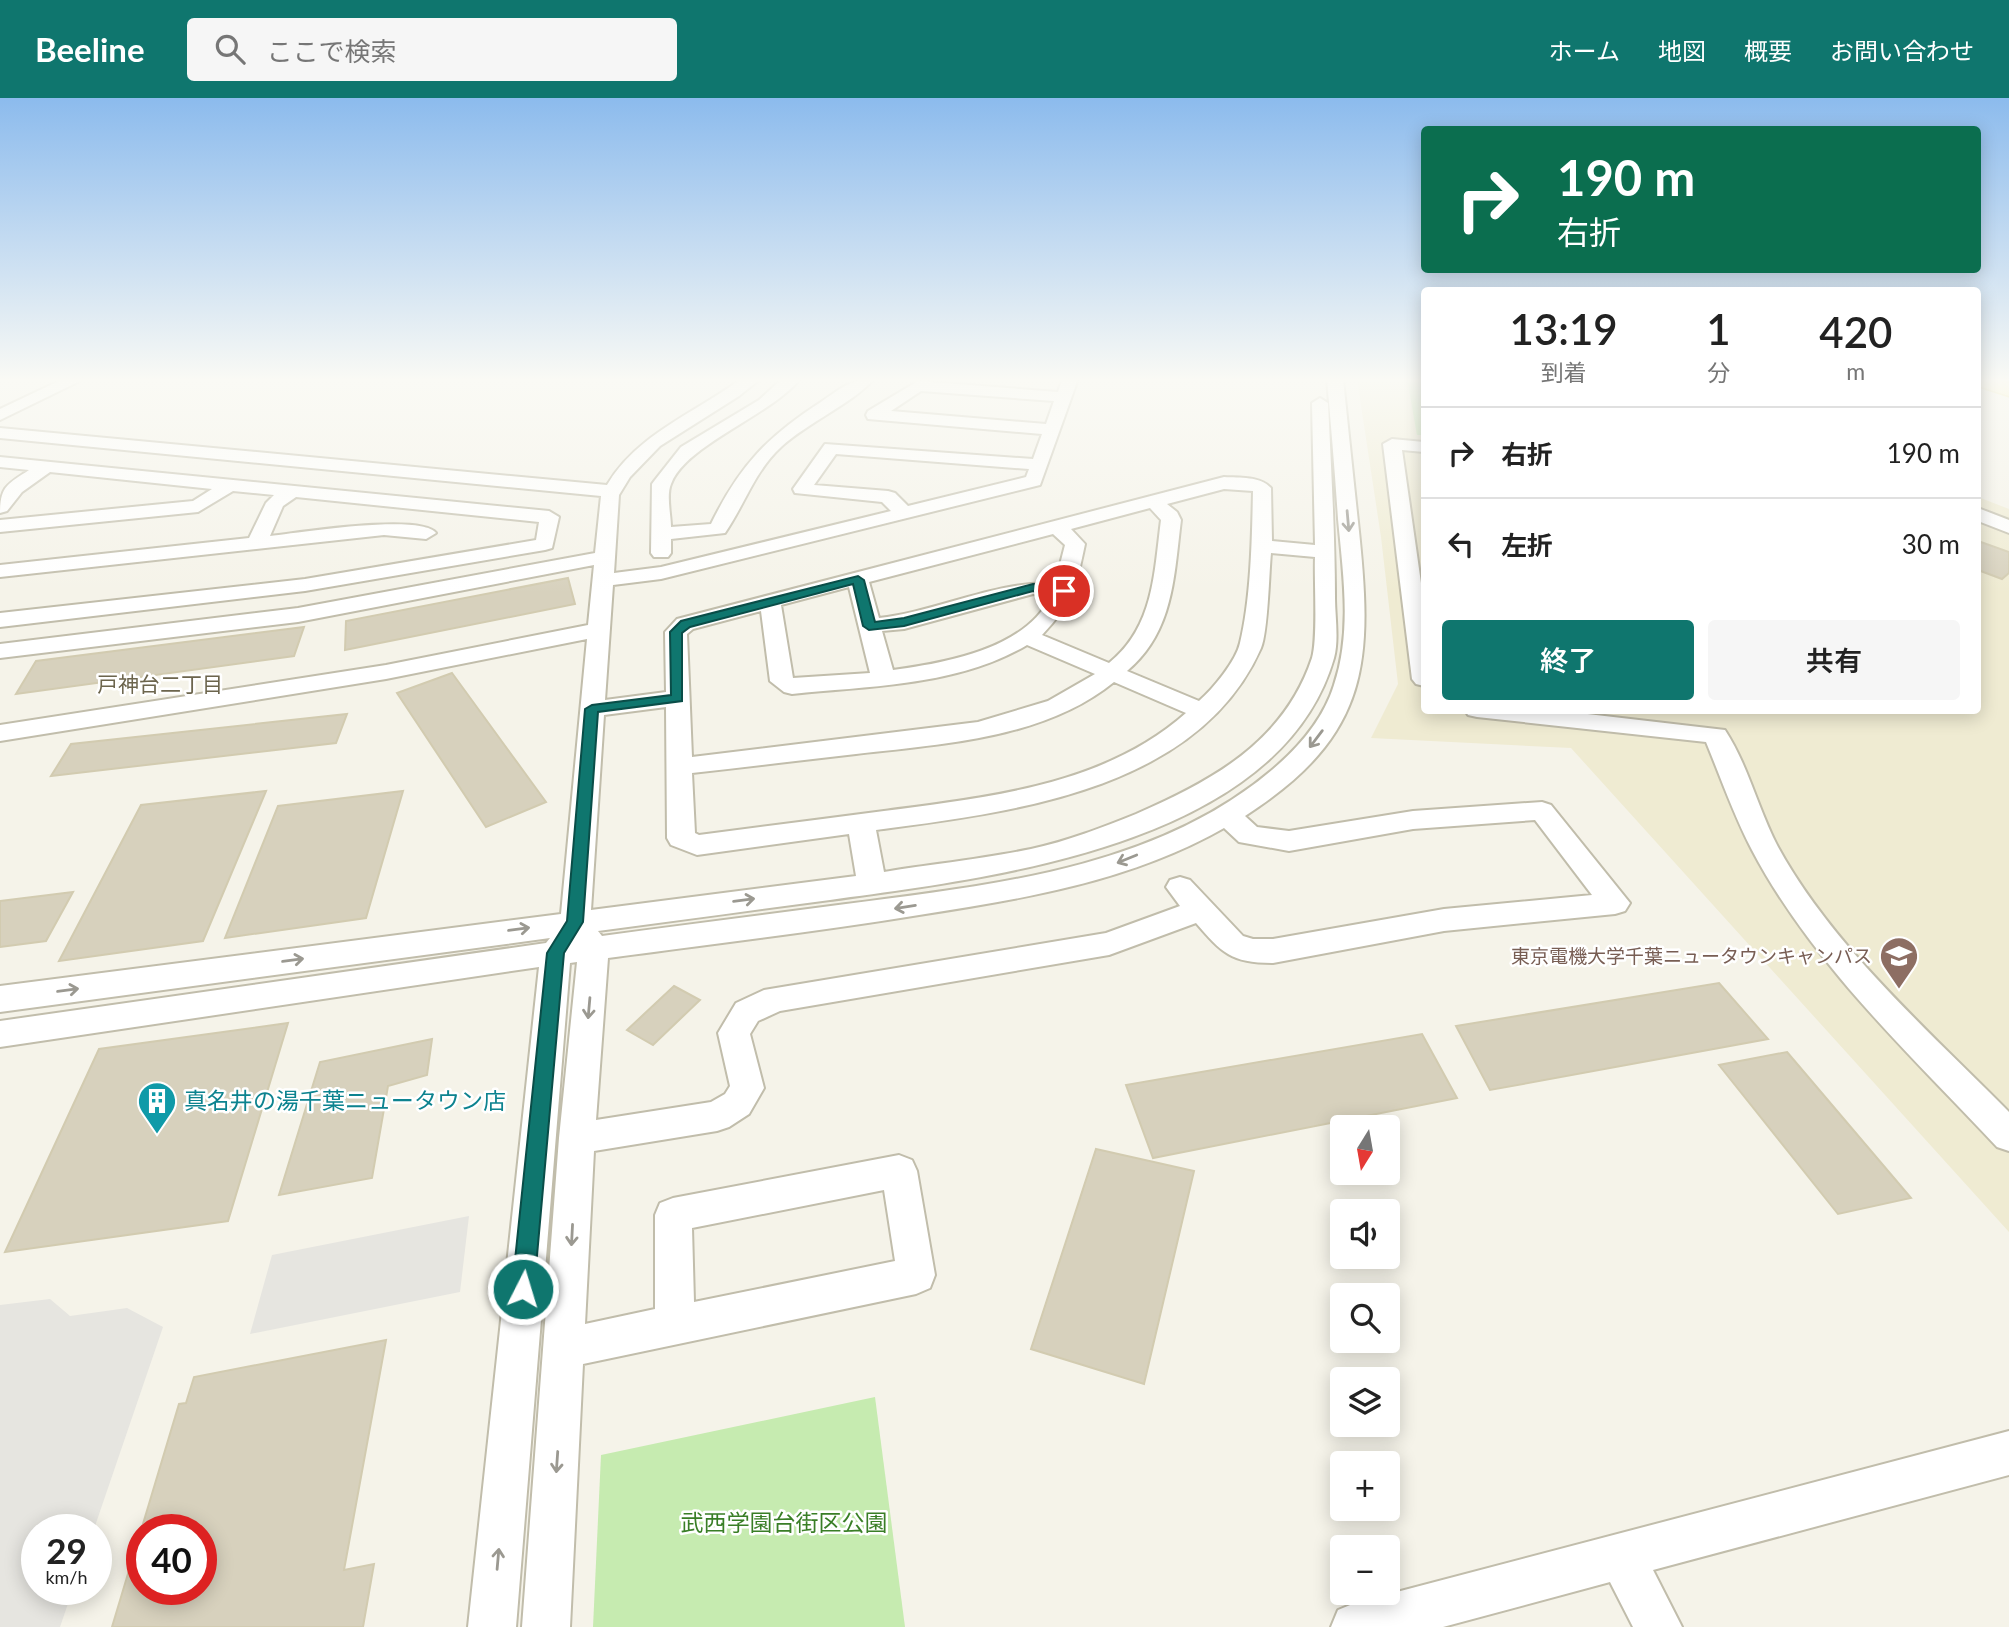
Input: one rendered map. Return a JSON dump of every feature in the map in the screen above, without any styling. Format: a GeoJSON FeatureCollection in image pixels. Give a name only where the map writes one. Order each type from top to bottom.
{"type":"FeatureCollection","features":[{"type":"Feature","properties":{"kind":"street"},"geometry":{"type":"LineString","coordinates":[[112,473],[150,450]]}},
{"type":"Feature","properties":{"kind":"street"},"geometry":{"type":"LineString","coordinates":[[179,450],[419,473],[617,481]]}},
{"type":"Feature","properties":{"kind":"street"},"geometry":{"type":"LineString","coordinates":[[492,1627],[575,941],[605,569],[617,481],[643,450]]}},
{"type":"Feature","properties":{"kind":"street"},"geometry":{"type":"LineString","coordinates":[[661,560],[661,484],[688,450]]}},
{"type":"Feature","properties":{"kind":"street"},"geometry":{"type":"LineString","coordinates":[[661,534],[718,529],[740,485],[768,450]]}},
{"type":"Feature","properties":{"kind":"street"},"geometry":{"type":"LineString","coordinates":[[829,450],[802,489],[888,497],[904,513]]}},
{"type":"Feature","properties":{"kind":"street"},"geometry":{"type":"LineString","coordinates":[[870,450],[1040,465]]}},
{"type":"Feature","properties":{"kind":"street"},"geometry":{"type":"LineString","coordinates":[[0,651],[121,638],[605,569],[662,573],[1034,481],[1045,450]]}},
{"type":"Feature","properties":{"kind":"street"},"geometry":{"type":"LineString","coordinates":[[5,1041],[575,941],[872,884],[1030,859],[1092,843],[1201,796],[1231,778],[1263,751],[1293,718],[1318,674],[1326,635],[1321,450]]}},
{"type":"Feature","properties":{"kind":"street"},"geometry":{"type":"LineString","coordinates":[[0,999],[888,910],[1038,885],[1108,866],[1168,843],[1227,814],[1261,793],[1312,745],[1336,708],[1347,679],[1355,635],[1341,450]]}},
{"type":"Feature","properties":{"kind":"street"},"geometry":{"type":"LineString","coordinates":[[1393,450],[1421,657]]}},
{"type":"Feature","properties":{"kind":"street"},"geometry":{"type":"LineString","coordinates":[[0,462],[550,517],[545,544],[305,585],[10,619],[0,643]]}},
{"type":"Feature","properties":{"kind":"street"},"geometry":{"type":"LineString","coordinates":[[0,507],[15,488],[47,467]]}},
{"type":"Feature","properties":{"kind":"street"},"geometry":{"type":"LineString","coordinates":[[385,500],[419,473]]}},
{"type":"Feature","properties":{"kind":"street"},"geometry":{"type":"LineString","coordinates":[[1224,483],[1250,484],[1262,488],[1262,546],[1251,646],[1222,694],[1177,734],[1139,758],[1096,778],[981,807],[697,845],[681,838],[676,632],[685,624],[1154,502],[1224,483]]}},
{"type":"Feature","properties":{"kind":"street"},"geometry":{"type":"LineString","coordinates":[[0,526],[198,506],[230,485]]}},
{"type":"Feature","properties":{"kind":"street"},"geometry":{"type":"LineString","coordinates":[[257,542],[275,503],[293,491]]}},
{"type":"Feature","properties":{"kind":"street"},"geometry":{"type":"LineString","coordinates":[[1981,496],[2009,508]]}},
{"type":"Feature","properties":{"kind":"street"},"geometry":{"type":"LineString","coordinates":[[680,766],[963,734],[1032,717],[1073,699],[1127,661],[1152,627],[1158,610],[1171,520],[1154,502]]}},
{"type":"Feature","properties":{"kind":"street"},"geometry":{"type":"LineString","coordinates":[[0,570],[383,529],[426,533],[457,507]]}},
{"type":"Feature","properties":{"kind":"street"},"geometry":{"type":"LineString","coordinates":[[1981,515],[2009,527]]}},
{"type":"Feature","properties":{"kind":"street"},"geometry":{"type":"LineString","coordinates":[[770,602],[782,681],[792,687],[923,674],[962,665],[995,654],[1025,636],[1050,615],[1064,591],[1075,544],[1057,527]]}},
{"type":"Feature","properties":{"kind":"street"},"geometry":{"type":"LineString","coordinates":[[425,565],[426,533]]}},
{"type":"Feature","properties":{"kind":"street"},"geometry":{"type":"LineString","coordinates":[[1262,546],[1325,552]]}},
{"type":"Feature","properties":{"kind":"street"},"geometry":{"type":"LineString","coordinates":[[858,580],[883,677]]}},
{"type":"Feature","properties":{"kind":"street"},"geometry":{"type":"LineString","coordinates":[[298,614],[305,585]]}},
{"type":"Feature","properties":{"kind":"street"},"geometry":{"type":"LineString","coordinates":[[869,626],[904,622],[1033,588],[1064,591]]}},
{"type":"Feature","properties":{"kind":"street"},"geometry":{"type":"LineString","coordinates":[[0,733],[386,672],[600,630]]}},
{"type":"Feature","properties":{"kind":"street"},"geometry":{"type":"LineString","coordinates":[[1025,636],[1203,711]]}},
{"type":"Feature","properties":{"kind":"street"},"geometry":{"type":"LineString","coordinates":[[592,709],[677,698]]}},
{"type":"Feature","properties":{"kind":"street"},"geometry":{"type":"LineString","coordinates":[[1515,714],[1716,735],[1765,849],[1802,906],[1851,971],[2009,1136]]}},
{"type":"Feature","properties":{"kind":"street"},"geometry":{"type":"LineString","coordinates":[[577,1138],[718,1116],[737,1104],[747,1088],[734,1033],[747,1012],[775,999],[1109,944],[1190,898],[1232,944],[1252,951],[1273,951],[1444,920],[1615,903],[1542,811],[1413,820],[1289,841],[1249,835],[1227,814]]}},
{"type":"Feature","properties":{"kind":"street"},"geometry":{"type":"LineString","coordinates":[[861,825],[872,884]]}},
{"type":"Feature","properties":{"kind":"street"},"geometry":{"type":"LineString","coordinates":[[546,1627],[577,1138],[575,941]]}},
{"type":"Feature","properties":{"kind":"street"},"geometry":{"type":"LineString","coordinates":[[565,1349],[916,1275],[899,1171],[674,1215],[675,1325]]}},
{"type":"Feature","properties":{"kind":"street"},"geometry":{"type":"LineString","coordinates":[[1354,1627],[2009,1453]]}},
{"type":"Feature","properties":{"kind":"street"},"geometry":{"type":"LineString","coordinates":[[1621,1556],[1658,1627]]}},
{"type":"Feature","properties":{"kind":"shaded area","name":"東京電機大学千葉ニュータウンキャンパス"},"geometry":{"type":"Polygon","coordinates":[[[1368,450],[1421,450],[1421,714],[1981,714],[1981,498],[2009,509],[2009,1232],[1571,748],[1371,738],[1398,684],[1368,450]]]}},
{"type":"Feature","properties":{"kind":"shaded area"},"geometry":{"type":"Polygon","coordinates":[[[469,1216],[460,1292],[250,1334],[272,1255],[469,1216]]]}},
{"type":"Feature","properties":{"kind":"shaded area"},"geometry":{"type":"Polygon","coordinates":[[[50,1299],[70,1316],[127,1308],[163,1327],[99,1514],[21,1514],[21,1605],[68,1605],[60,1627],[0,1627],[0,1305],[50,1299]]]}},
{"type":"Feature","properties":{"kind":"green space","name":"武西学園台街区公園"},"geometry":{"type":"Polygon","coordinates":[[[875,1397],[905,1627],[593,1627],[601,1455],[875,1397]]]}},
{"type":"Feature","properties":{"kind":"building"},"geometry":{"type":"Polygon","coordinates":[[[1981,542],[2009,552],[2009,573],[2002,579],[1981,571],[1981,542]]]}},
{"type":"Feature","properties":{"kind":"building"},"geometry":{"type":"Polygon","coordinates":[[[568,578],[575,604],[345,650],[346,621],[568,578]]]}},
{"type":"Feature","properties":{"kind":"building"},"geometry":{"type":"Polygon","coordinates":[[[304,627],[294,656],[16,694],[36,661],[304,627]]]}},
{"type":"Feature","properties":{"kind":"building"},"geometry":{"type":"Polygon","coordinates":[[[452,673],[546,802],[486,827],[397,693],[452,673]]]}},
{"type":"Feature","properties":{"kind":"building"},"geometry":{"type":"Polygon","coordinates":[[[347,714],[336,743],[51,776],[71,744],[347,714]]]}},
{"type":"Feature","properties":{"kind":"building"},"geometry":{"type":"Polygon","coordinates":[[[266,791],[203,941],[59,961],[141,805],[266,791]]]}},
{"type":"Feature","properties":{"kind":"building"},"geometry":{"type":"Polygon","coordinates":[[[403,791],[366,918],[225,938],[278,806],[403,791]]]}},
{"type":"Feature","properties":{"kind":"building"},"geometry":{"type":"Polygon","coordinates":[[[73,892],[46,941],[0,947],[0,901],[73,892]]]}},
{"type":"Feature","properties":{"kind":"building"},"geometry":{"type":"Polygon","coordinates":[[[1719,983],[1768,1039],[1490,1090],[1456,1026],[1719,983]]]}},
{"type":"Feature","properties":{"kind":"building"},"geometry":{"type":"Polygon","coordinates":[[[674,986],[700,1000],[653,1045],[627,1030],[674,986]]]}},
{"type":"Feature","properties":{"kind":"building","name":"真名井の湯千葉ニュータウン店"},"geometry":{"type":"Polygon","coordinates":[[[288,1023],[228,1221],[5,1252],[99,1049],[288,1023]]]}},
{"type":"Feature","properties":{"kind":"building"},"geometry":{"type":"Polygon","coordinates":[[[1422,1034],[1457,1098],[1371,1115],[1330,1115],[1330,1123],[1153,1158],[1126,1085],[1422,1034]]]}},
{"type":"Feature","properties":{"kind":"building"},"geometry":{"type":"Polygon","coordinates":[[[432,1039],[427,1075],[388,1086],[372,1178],[279,1195],[320,1062],[432,1039]]]}},
{"type":"Feature","properties":{"kind":"building"},"geometry":{"type":"Polygon","coordinates":[[[1787,1052],[1911,1198],[1838,1214],[1719,1065],[1787,1052]]]}},
{"type":"Feature","properties":{"kind":"building"},"geometry":{"type":"Polygon","coordinates":[[[1096,1149],[1194,1171],[1144,1384],[1031,1349],[1096,1149]]]}},
{"type":"Feature","properties":{"kind":"building"},"geometry":{"type":"Polygon","coordinates":[[[386,1340],[344,1570],[374,1564],[363,1627],[112,1627],[126,1580],[126,1605],[217,1605],[217,1514],[146,1514],[179,1404],[186,1403],[194,1377],[386,1340]]]}},
{"type":"Feature","properties":{"kind":"place","name":"東京電機大学千葉ニュータウンキャンパス"},"geometry":{"type":"Point","coordinates":[1899,990]}},
{"type":"Feature","properties":{"kind":"place","name":"真名井の湯千葉ニュータウン店"},"geometry":{"type":"Point","coordinates":[157,1135]}},
{"type":"Feature","properties":{"kind":"district","name":"戸神台二丁目"},"geometry":{"type":"Point","coordinates":[160,685]}},
{"type":"Feature","properties":{"kind":"route"},"geometry":{"type":"LineString","coordinates":[[523,1289],[556,953],[575,922],[592,709],[677,698],[676,632],[685,624],[858,580],[869,626],[904,622],[1033,588],[1064,591]]}}]}
